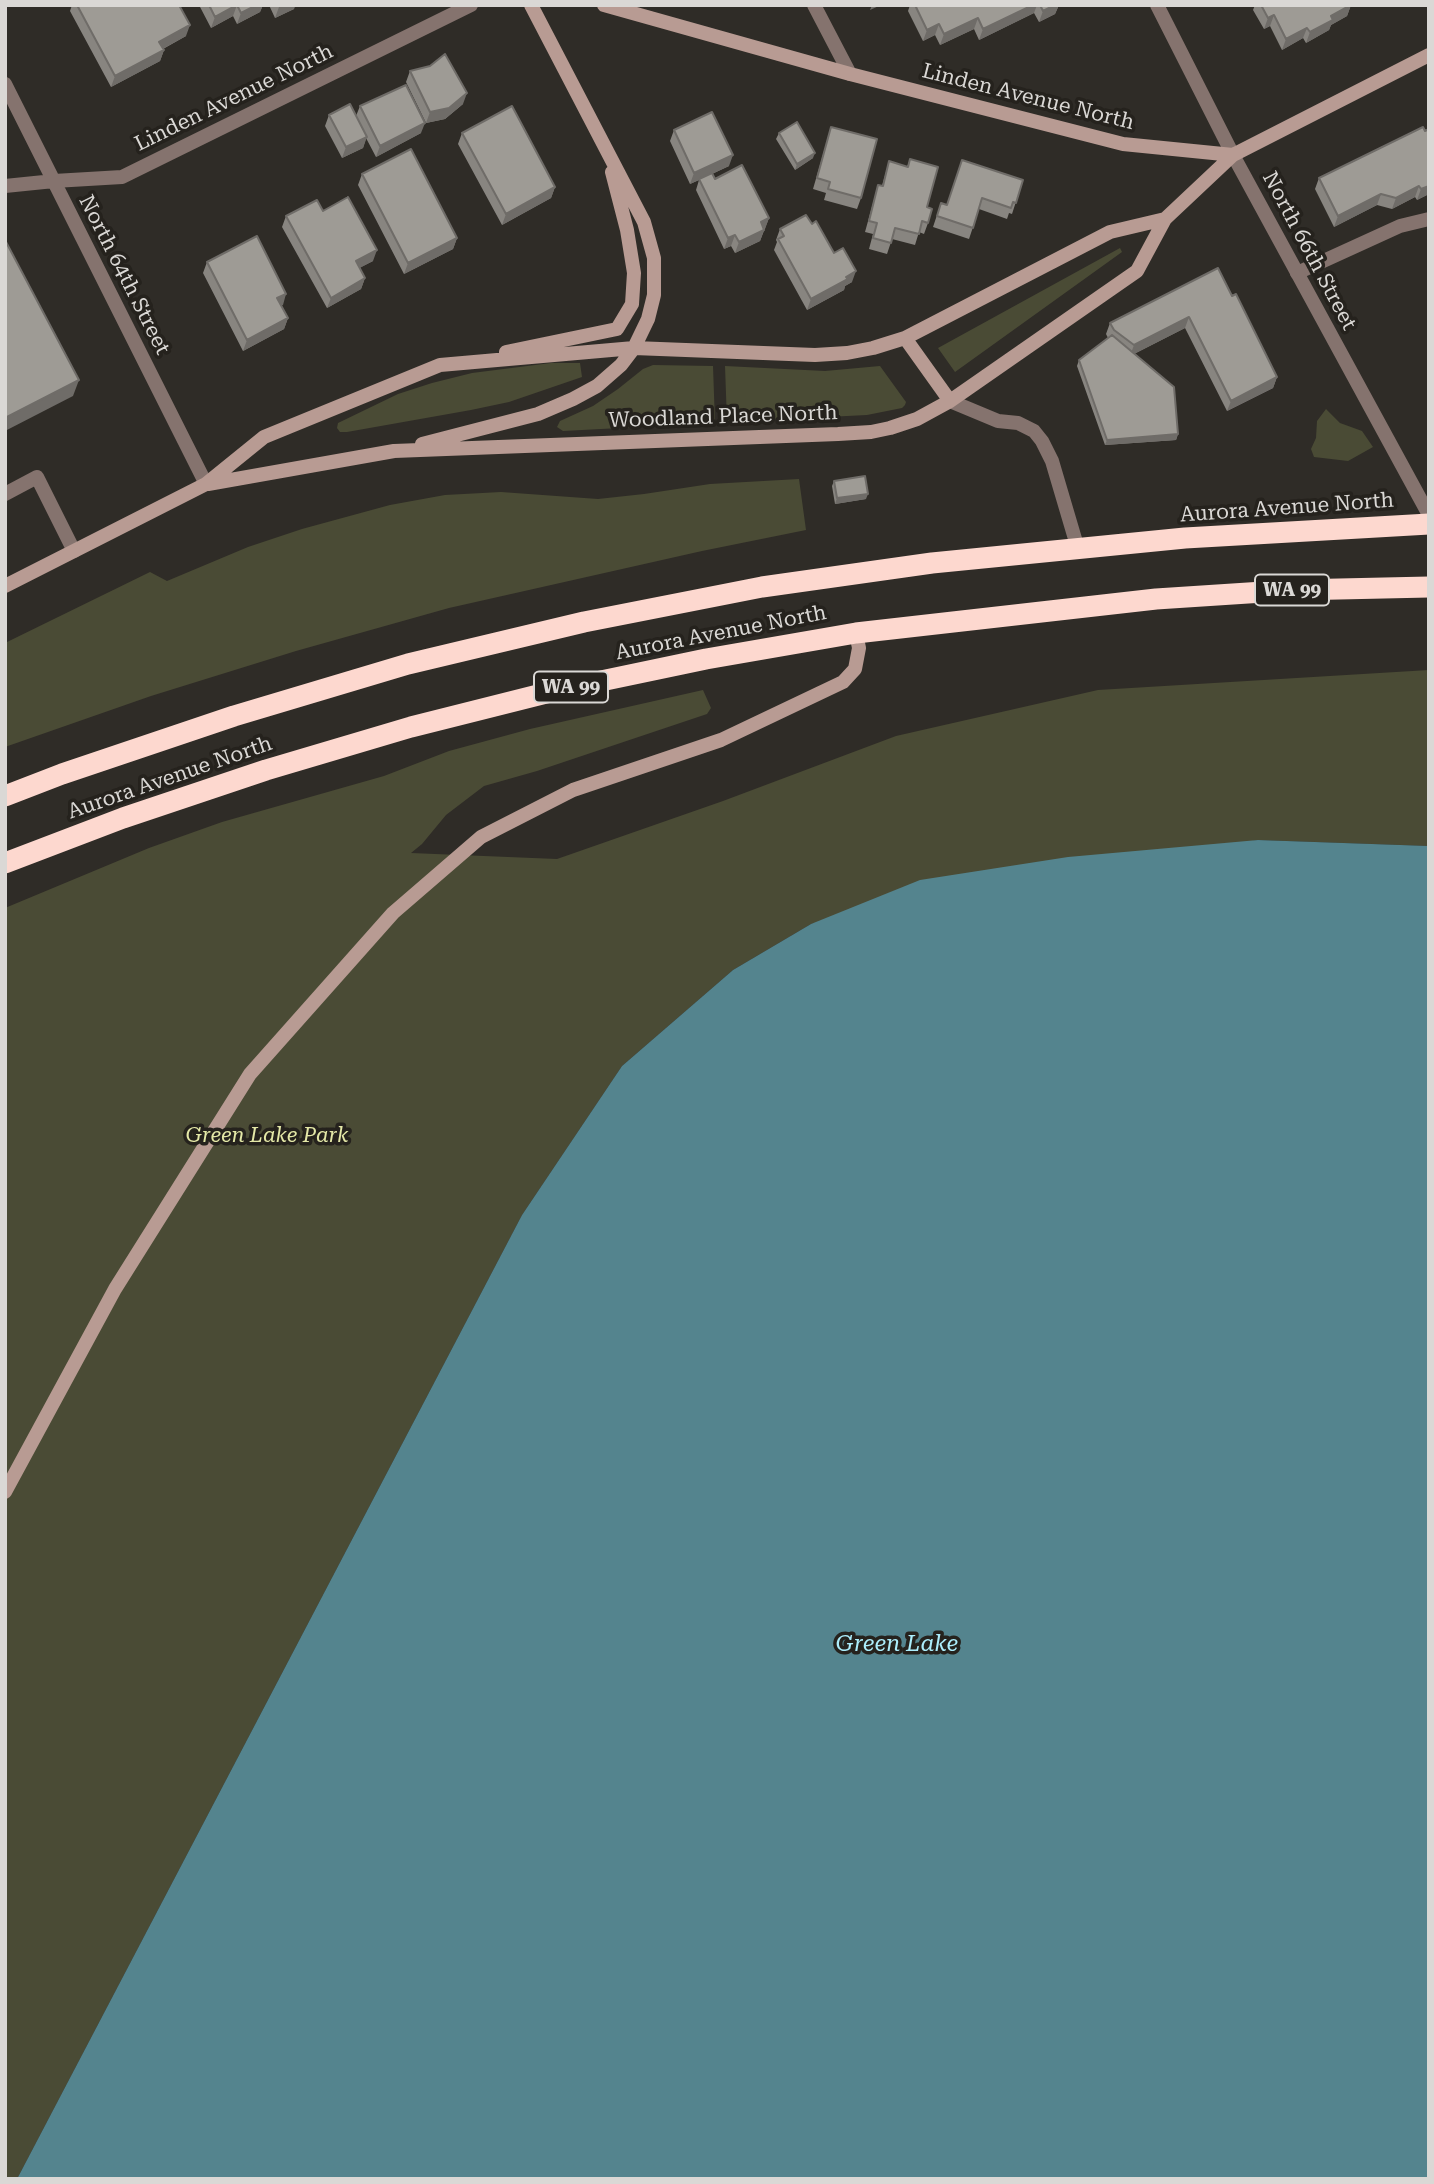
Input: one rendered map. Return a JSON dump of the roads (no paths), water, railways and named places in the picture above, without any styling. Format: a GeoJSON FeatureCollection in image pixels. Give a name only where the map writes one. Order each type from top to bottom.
{"type":"FeatureCollection","features":[{"type":"Feature","properties":{"kind":"highway","name":"Aurora Avenue North"},"geometry":{"type":"LineString","coordinates":[[5,796],[234,716],[408,664],[584,622],[762,587],[850,573],[1185,538],[1429,524]]}},
{"type":"Feature","properties":{"kind":"highway","name":"Aurora Avenue North"},"geometry":{"type":"LineString","coordinates":[[5,863],[123,818],[253,774],[411,727],[558,690],[706,659],[856,633],[1156,598],[1294,590],[1429,587]]}},
{"type":"Feature","properties":{"kind":"main road"},"geometry":{"type":"LineString","coordinates":[[394,451],[538,414],[573,399],[597,386],[621,365],[634,348],[648,319],[654,295],[654,258],[644,222],[531,5]]}},
{"type":"Feature","properties":{"kind":"main road","name":"Linden Avenue North"},"geometry":{"type":"LineString","coordinates":[[604,5],[850,74],[1123,144],[1233,155]]}},
{"type":"Feature","properties":{"kind":"main road"},"geometry":{"type":"LineString","coordinates":[[1233,155],[1429,55]]}},
{"type":"Feature","properties":{"kind":"main road"},"geometry":{"type":"LineString","coordinates":[[440,365],[617,328],[632,304],[634,273],[627,230],[608,153]]}},
{"type":"Feature","properties":{"kind":"main road","name":"Woodland Place North"},"geometry":{"type":"LineString","coordinates":[[206,484],[394,451],[871,432],[917,419],[950,401],[1138,271],[1165,219],[1233,155]]}},
{"type":"Feature","properties":{"kind":"main road","name":"Woodland Place North"},"geometry":{"type":"LineString","coordinates":[[5,586],[206,484],[264,437],[440,365],[634,348],[816,355],[847,353],[905,338],[1110,232],[1165,219]]}},
{"type":"Feature","properties":{"kind":"main road"},"geometry":{"type":"LineString","coordinates":[[905,338],[950,401]]}},
{"type":"Feature","properties":{"kind":"main road"},"geometry":{"type":"LineString","coordinates":[[5,1492],[115,1289],[250,1074],[393,913],[481,837],[573,790],[721,740],[843,682],[855,669],[859,648],[856,633]]}},
{"type":"Feature","properties":{"kind":"street","name":"Linden Avenue North"},"geometry":{"type":"LineString","coordinates":[[5,186],[122,177],[471,5]]}},
{"type":"Feature","properties":{"kind":"street"},"geometry":{"type":"LineString","coordinates":[[814,5],[850,74]]}},
{"type":"Feature","properties":{"kind":"street","name":"North 66th Street"},"geometry":{"type":"LineString","coordinates":[[1157,5],[1233,155],[1429,515]]}},
{"type":"Feature","properties":{"kind":"street","name":"North 64th Street"},"geometry":{"type":"LineString","coordinates":[[5,84],[206,484]]}},
{"type":"Feature","properties":{"kind":"street"},"geometry":{"type":"LineString","coordinates":[[1297,273],[1400,226],[1429,219]]}},
{"type":"Feature","properties":{"kind":"street"},"geometry":{"type":"LineString","coordinates":[[950,401],[998,421],[1018,423],[1034,431],[1052,461],[1078,549]]}},
{"type":"Feature","properties":{"kind":"street"},"geometry":{"type":"LineString","coordinates":[[5,494],[37,477],[74,551]]}},
{"type":"Feature","properties":{"kind":"water","name":"Green Lake"},"geometry":{"type":"Polygon","coordinates":[[[1258,840],[1429,846],[1429,2179],[17,2179],[522,1215],[622,1066],[733,970],[811,924],[920,880],[1068,857],[1258,840]]]}},
{"type":"Feature","properties":{"kind":"park label","name":"Green Lake Park"},"geometry":{"type":"Point","coordinates":[267,1136]}}]}
